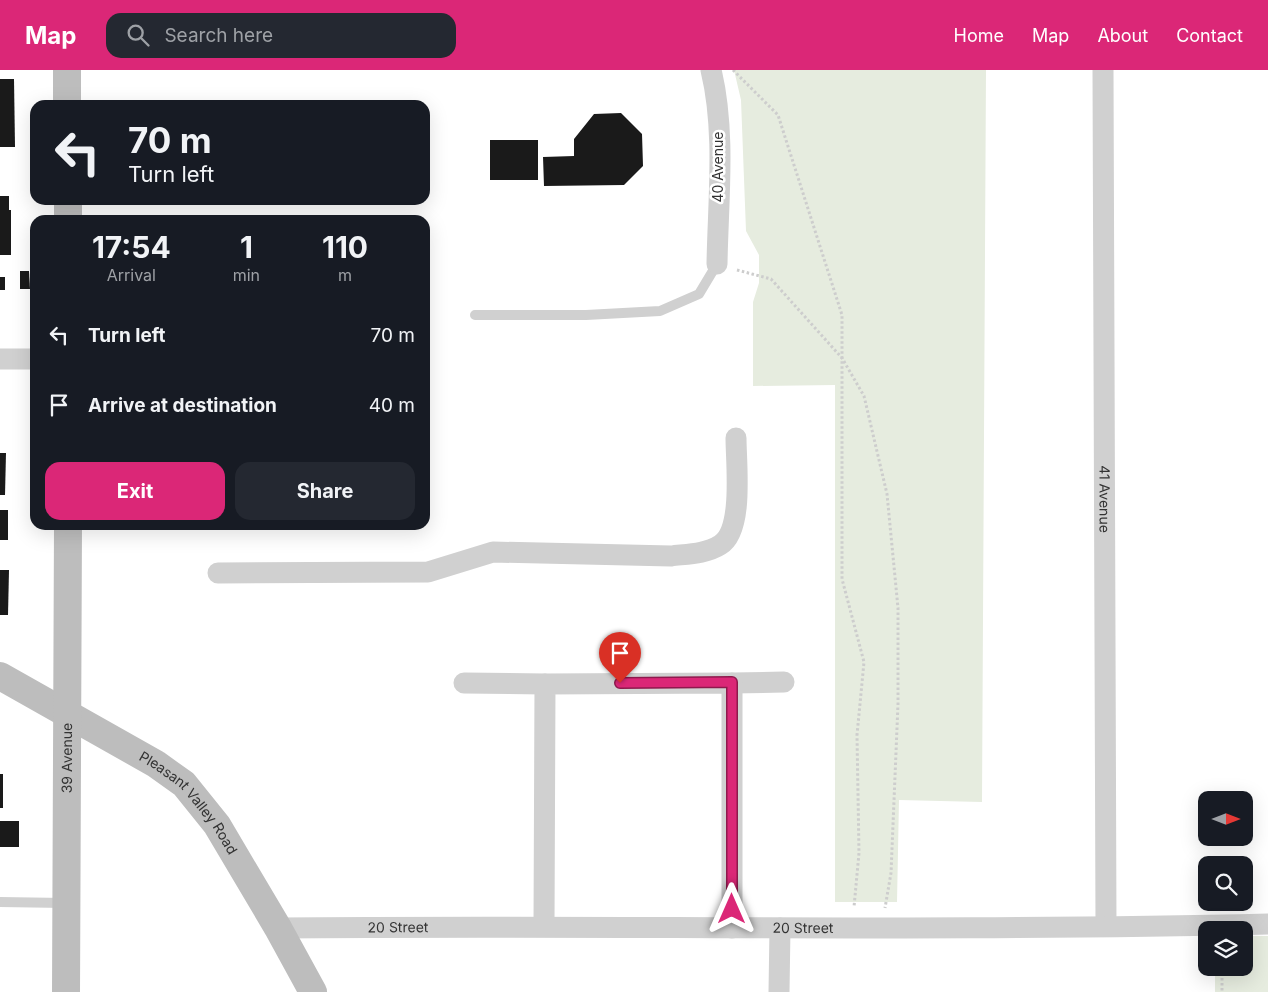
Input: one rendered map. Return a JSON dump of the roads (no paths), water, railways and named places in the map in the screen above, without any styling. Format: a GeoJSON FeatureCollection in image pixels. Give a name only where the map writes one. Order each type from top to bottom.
{"type":"FeatureCollection","features":[{"type":"Feature","properties":{"kind":"street"},"geometry":{"type":"LineString","coordinates":[[67,70],[67,100]]}},
{"type":"Feature","properties":{"kind":"street","name":"40 Avenue"},"geometry":{"type":"LineString","coordinates":[[711,70],[716,93],[719,155],[717,264]]}},
{"type":"Feature","properties":{"kind":"street","name":"41 Avenue"},"geometry":{"type":"LineString","coordinates":[[1103,70],[1106,926]]}},
{"type":"Feature","properties":{"kind":"street"},"geometry":{"type":"LineString","coordinates":[[0,359],[30,359]]}},
{"type":"Feature","properties":{"kind":"street"},"geometry":{"type":"LineString","coordinates":[[218,573],[428,572],[493,552],[671,556],[697,553],[721,545],[734,525],[736,438]]}},
{"type":"Feature","properties":{"kind":"street","name":"39 Avenue"},"geometry":{"type":"LineString","coordinates":[[66,992],[68,530]]}},
{"type":"Feature","properties":{"kind":"street","name":"Pleasant Valley Road"},"geometry":{"type":"LineString","coordinates":[[0,676],[156,764],[184,784],[217,825],[278,928],[313,992]]}},
{"type":"Feature","properties":{"kind":"street"},"geometry":{"type":"LineString","coordinates":[[732,682],[732,928]]}},
{"type":"Feature","properties":{"kind":"street"},"geometry":{"type":"LineString","coordinates":[[464,683],[784,682]]}},
{"type":"Feature","properties":{"kind":"street"},"geometry":{"type":"LineString","coordinates":[[544,926],[545,684]]}},
{"type":"Feature","properties":{"kind":"street","name":"20 Street"},"geometry":{"type":"LineString","coordinates":[[278,928],[544,926],[881,928],[1268,924]]}},
{"type":"Feature","properties":{"kind":"street"},"geometry":{"type":"LineString","coordinates":[[779,992],[780,928]]}},
{"type":"Feature","properties":{"kind":"lane"},"geometry":{"type":"LineString","coordinates":[[475,315],[586,315],[660,311],[699,294],[717,264]]}},
{"type":"Feature","properties":{"kind":"lane"},"geometry":{"type":"LineString","coordinates":[[0,902],[66,903]]}}]}
